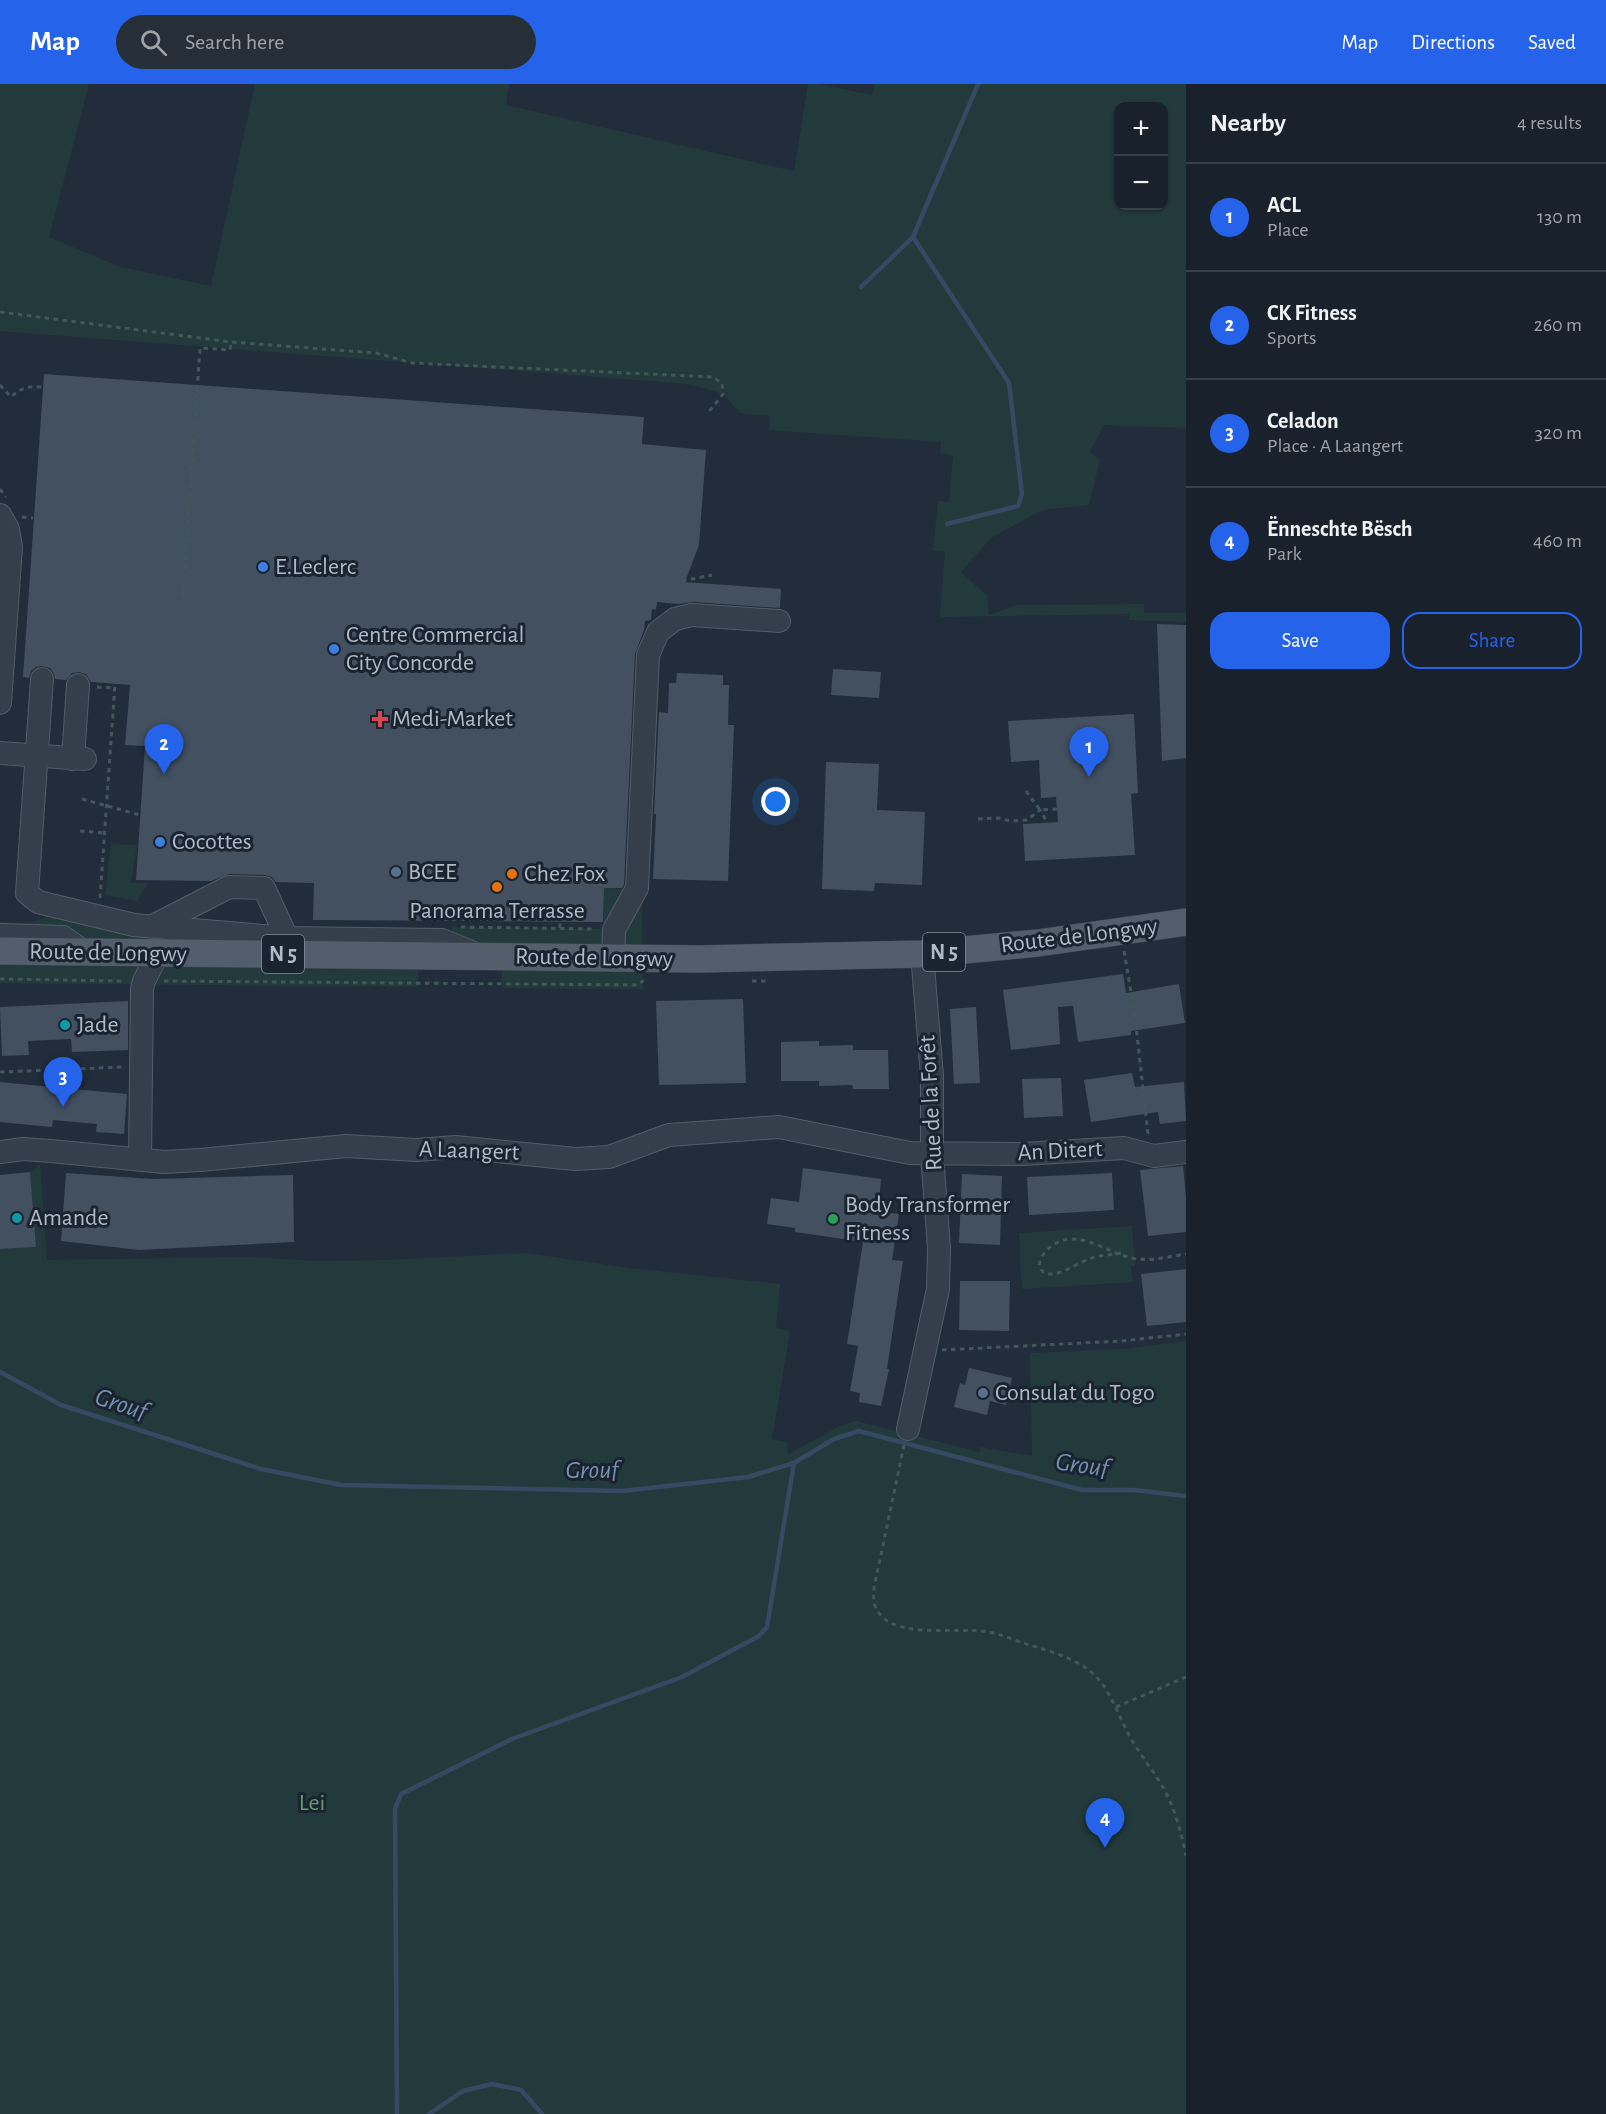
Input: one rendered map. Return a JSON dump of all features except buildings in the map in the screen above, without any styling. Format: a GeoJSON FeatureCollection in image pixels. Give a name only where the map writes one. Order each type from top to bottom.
{"type":"FeatureCollection","features":[{"type":"Feature","properties":{"kind":"main road","name":"Route de Longwy"},"geometry":{"type":"LineString","coordinates":[[0,951],[701,959],[922,954],[1038,943],[1186,922]]}},
{"type":"Feature","properties":{"kind":"street"},"geometry":{"type":"LineString","coordinates":[[0,703],[4,590],[11,547],[4,507]]}},
{"type":"Feature","properties":{"kind":"street"},"geometry":{"type":"LineString","coordinates":[[613,958],[614,930],[637,888],[648,656],[658,632],[675,619],[692,615],[779,621]]}},
{"type":"Feature","properties":{"kind":"street"},"geometry":{"type":"LineString","coordinates":[[42,679],[27,893],[38,902],[134,925],[152,927],[287,938],[442,940],[483,957]]}},
{"type":"Feature","properties":{"kind":"street"},"geometry":{"type":"LineString","coordinates":[[0,753],[79,759],[78,685]]}},
{"type":"Feature","properties":{"kind":"street"},"geometry":{"type":"LineString","coordinates":[[152,927],[229,887],[264,888],[287,938]]}},
{"type":"Feature","properties":{"kind":"street"},"geometry":{"type":"LineString","coordinates":[[0,935],[63,937],[84,952]]}},
{"type":"Feature","properties":{"kind":"street"},"geometry":{"type":"LineString","coordinates":[[140,1160],[132,1053],[144,981],[158,953]]}},
{"type":"Feature","properties":{"kind":"street","name":"Rue de la Forêt"},"geometry":{"type":"LineString","coordinates":[[908,1429],[938,1289],[939,1248],[932,1154],[932,1076],[922,954]]}},
{"type":"Feature","properties":{"kind":"street","name":"A Laangert"},"geometry":{"type":"LineString","coordinates":[[0,1152],[23,1149],[51,1150],[164,1162],[200,1161],[346,1146],[416,1150],[456,1148],[575,1159],[609,1157],[669,1135],[779,1127],[888,1150],[932,1154]]}},
{"type":"Feature","properties":{"kind":"street","name":"An Ditert"},"geometry":{"type":"LineString","coordinates":[[932,1154],[1023,1154],[1124,1148],[1154,1155],[1186,1152]]}},
{"type":"Feature","properties":{"kind":"path"},"geometry":{"type":"LineString","coordinates":[[0,312],[231,342],[375,353],[412,363],[713,377],[722,383],[723,394],[707,414]]}},
{"type":"Feature","properties":{"kind":"path"},"geometry":{"type":"LineString","coordinates":[[183,596],[200,348],[230,350],[231,342]]}},
{"type":"Feature","properties":{"kind":"path"},"geometry":{"type":"LineString","coordinates":[[0,385],[11,397],[20,389],[28,386],[43,387]]}},
{"type":"Feature","properties":{"kind":"path"},"geometry":{"type":"LineString","coordinates":[[0,489],[4,507]]}},
{"type":"Feature","properties":{"kind":"path"},"geometry":{"type":"LineString","coordinates":[[682,582],[712,574]]}},
{"type":"Feature","properties":{"kind":"path"},"geometry":{"type":"LineString","coordinates":[[78,685],[115,686],[100,909]]}},
{"type":"Feature","properties":{"kind":"path"},"geometry":{"type":"LineString","coordinates":[[1026,791],[1047,822]]}},
{"type":"Feature","properties":{"kind":"path"},"geometry":{"type":"LineString","coordinates":[[82,799],[140,815]]}},
{"type":"Feature","properties":{"kind":"path"},"geometry":{"type":"LineString","coordinates":[[978,819],[1027,820],[1040,810],[1057,809]]}},
{"type":"Feature","properties":{"kind":"path"},"geometry":{"type":"LineString","coordinates":[[80,831],[105,833]]}},
{"type":"Feature","properties":{"kind":"path"},"geometry":{"type":"LineString","coordinates":[[560,922],[560,928]]}},
{"type":"Feature","properties":{"kind":"path"},"geometry":{"type":"LineString","coordinates":[[1120,932],[1135,1016],[1149,1154]]}},
{"type":"Feature","properties":{"kind":"path"},"geometry":{"type":"LineString","coordinates":[[0,979],[638,985],[643,980],[654,980]]}},
{"type":"Feature","properties":{"kind":"path"},"geometry":{"type":"LineString","coordinates":[[746,981],[781,980]]}},
{"type":"Feature","properties":{"kind":"path"},"geometry":{"type":"LineString","coordinates":[[0,1072],[132,1053]]}},
{"type":"Feature","properties":{"kind":"path"},"geometry":{"type":"LineString","coordinates":[[1121,1253],[1091,1258],[1056,1273],[1049,1274],[1043,1271],[1040,1265],[1040,1258],[1046,1248],[1058,1241],[1072,1239],[1085,1240],[1121,1253],[1139,1260],[1186,1254]]}},
{"type":"Feature","properties":{"kind":"path"},"geometry":{"type":"LineString","coordinates":[[926,1351],[1122,1341],[1186,1334]]}},
{"type":"Feature","properties":{"kind":"path"},"geometry":{"type":"LineString","coordinates":[[901,1456],[873,1588],[874,1605],[882,1617],[901,1628],[926,1631],[968,1629],[991,1632],[1057,1654],[1083,1666],[1101,1682],[1129,1735],[1168,1798],[1182,1835],[1186,1856]]}},
{"type":"Feature","properties":{"kind":"path"},"geometry":{"type":"LineString","coordinates":[[1116,1707],[1186,1677]]}},
{"type":"Feature","properties":{"kind":"green space"},"geometry":{"type":"Polygon","coordinates":[[[0,84],[89,84],[49,237],[121,267],[211,286],[255,84],[509,84],[506,105],[794,171],[808,84],[872,95],[875,84],[1186,84],[1186,428],[1104,425],[1090,452],[1100,460],[1089,505],[1042,510],[991,538],[961,572],[987,596],[989,615],[1017,605],[1144,604],[1144,613],[1186,613],[1186,622],[1129,620],[1129,614],[940,617],[945,552],[933,551],[938,501],[949,502],[953,455],[940,453],[941,442],[769,430],[770,416],[740,413],[723,394],[689,384],[0,331],[0,84]]]}},
{"type":"Feature","properties":{"kind":"green space"},"geometry":{"type":"Polygon","coordinates":[[[111,844],[137,845],[131,883],[148,883],[137,901],[105,895],[111,844]]]}},
{"type":"Feature","properties":{"kind":"green space"},"geometry":{"type":"Polygon","coordinates":[[[604,888],[643,889],[641,958],[643,989],[502,988],[501,944],[485,944],[452,936],[452,927],[600,929],[604,922],[604,888]]]}},
{"type":"Feature","properties":{"kind":"green space"},"geometry":{"type":"Polygon","coordinates":[[[62,908],[418,956],[418,987],[0,983],[0,922],[32,921],[62,908]]]}},
{"type":"Feature","properties":{"kind":"green space","name":"Lei"},"geometry":{"type":"Polygon","coordinates":[[[40,1164],[47,1260],[251,1257],[317,1261],[387,1260],[527,1253],[628,1268],[780,1284],[776,1328],[790,1331],[772,1439],[787,1442],[788,1454],[842,1425],[856,1421],[979,1452],[980,1447],[1032,1456],[1030,1353],[1124,1349],[1186,1341],[1186,2114],[0,2114],[0,1249],[36,1247],[30,1172],[40,1164]]]}},
{"type":"Feature","properties":{"kind":"green space"},"geometry":{"type":"Polygon","coordinates":[[[1132,1226],[1135,1266],[1131,1266],[1133,1282],[1022,1289],[1019,1233],[1132,1226]]]}},
{"type":"Feature","properties":{"kind":"waterway"},"geometry":{"type":"LineString","coordinates":[[861,287],[913,237],[978,84]]}},
{"type":"Feature","properties":{"kind":"waterway"},"geometry":{"type":"LineString","coordinates":[[913,237],[1009,383],[1022,494],[1018,506],[947,524]]}},
{"type":"Feature","properties":{"kind":"waterway","name":"Grouf"},"geometry":{"type":"LineString","coordinates":[[0,1372],[61,1405],[261,1469],[341,1485],[622,1491],[748,1477],[794,1463],[834,1439],[859,1431],[1082,1490],[1134,1490],[1186,1496]]}},
{"type":"Feature","properties":{"kind":"waterway"},"geometry":{"type":"LineString","coordinates":[[397,2114],[395,1809],[401,1794],[512,1739],[682,1677],[759,1636],[767,1627],[794,1463]]}},
{"type":"Feature","properties":{"kind":"waterway"},"geometry":{"type":"LineString","coordinates":[[429,2114],[463,2091],[492,2084],[521,2090],[542,2114]]}},
{"type":"Feature","properties":{"kind":"place","name":"E.Leclerc"},"geometry":{"type":"Point","coordinates":[263,567]}},
{"type":"Feature","properties":{"kind":"place","name":"Centre Commercial City Concorde"},"geometry":{"type":"Point","coordinates":[334,649]}},
{"type":"Feature","properties":{"kind":"place","name":"Medi-Market"},"geometry":{"type":"Point","coordinates":[380,719]}},
{"type":"Feature","properties":{"kind":"place","name":"CK Fitness"},"geometry":{"type":"Point","coordinates":[164,774]}},
{"type":"Feature","properties":{"kind":"place","name":"ACL"},"geometry":{"type":"Point","coordinates":[1089,777]}},
{"type":"Feature","properties":{"kind":"place","name":"Cocottes"},"geometry":{"type":"Point","coordinates":[160,842]}},
{"type":"Feature","properties":{"kind":"place","name":"BCEE"},"geometry":{"type":"Point","coordinates":[396,872]}},
{"type":"Feature","properties":{"kind":"place","name":"Chez Fox"},"geometry":{"type":"Point","coordinates":[512,874]}},
{"type":"Feature","properties":{"kind":"place","name":"Panorama Terrasse"},"geometry":{"type":"Point","coordinates":[497,887]}},
{"type":"Feature","properties":{"kind":"place","name":"Jade"},"geometry":{"type":"Point","coordinates":[65,1025]}},
{"type":"Feature","properties":{"kind":"place","name":"Celadon"},"geometry":{"type":"Point","coordinates":[63,1107]}},
{"type":"Feature","properties":{"kind":"place","name":"Amande"},"geometry":{"type":"Point","coordinates":[17,1218]}},
{"type":"Feature","properties":{"kind":"place","name":"Body Transformer Fitness"},"geometry":{"type":"Point","coordinates":[833,1219]}},
{"type":"Feature","properties":{"kind":"place","name":"Consulat du Togo"},"geometry":{"type":"Point","coordinates":[983,1393]}},
{"type":"Feature","properties":{"kind":"place","name":"Ënneschte Bësch"},"geometry":{"type":"Point","coordinates":[1105,1848]}}]}
